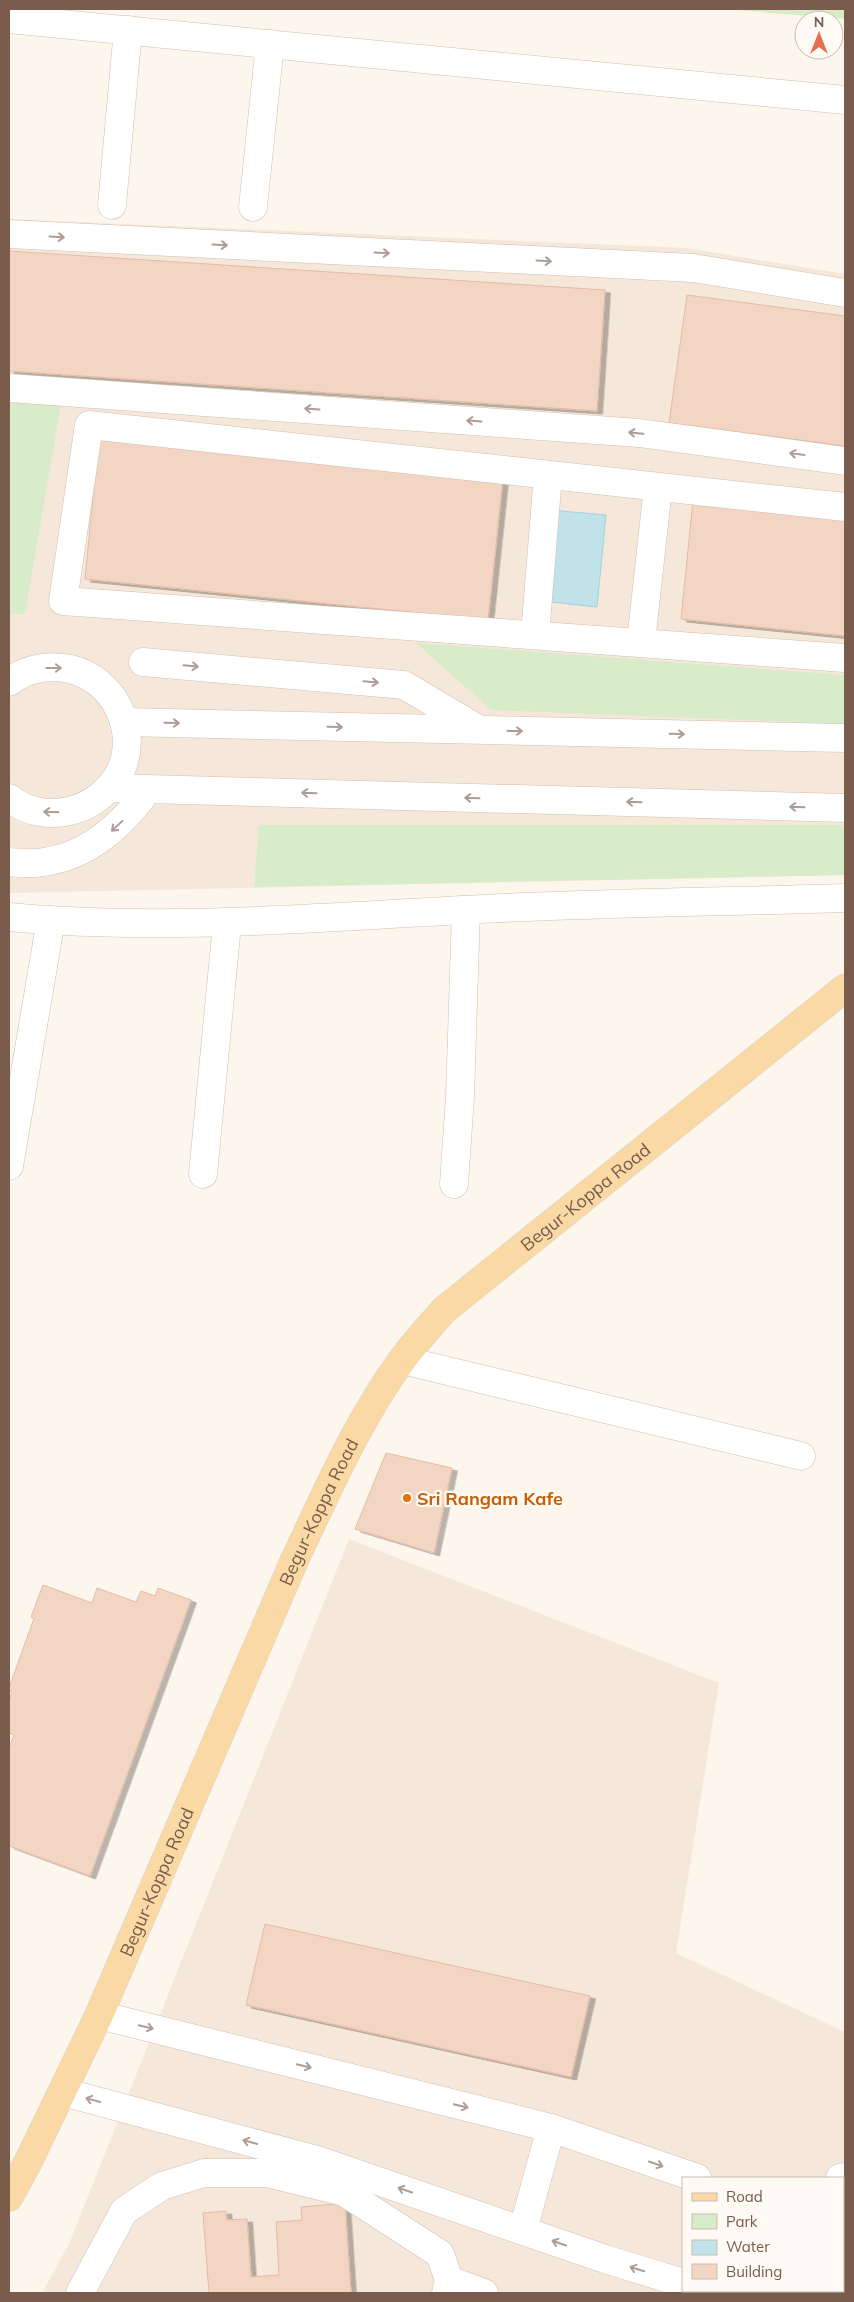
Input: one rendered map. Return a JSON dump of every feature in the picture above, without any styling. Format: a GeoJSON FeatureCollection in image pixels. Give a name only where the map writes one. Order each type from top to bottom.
{"type":"FeatureCollection","features":[{"type":"Feature","properties":{"kind":"main road","name":"Begur-Koppa Road"},"geometry":{"type":"LineString","coordinates":[[9,2197],[63,2092],[99,2015],[294,1561],[349,1446],[402,1360],[444,1310],[845,988]]}},
{"type":"Feature","properties":{"kind":"street"},"geometry":{"type":"LineString","coordinates":[[9,19],[845,100]]}},
{"type":"Feature","properties":{"kind":"street"},"geometry":{"type":"LineString","coordinates":[[112,205],[128,30]]}},
{"type":"Feature","properties":{"kind":"street"},"geometry":{"type":"LineString","coordinates":[[253,207],[270,44]]}},
{"type":"Feature","properties":{"kind":"street"},"geometry":{"type":"LineString","coordinates":[[9,234],[693,268],[845,293]]}},
{"type":"Feature","properties":{"kind":"street"},"geometry":{"type":"LineString","coordinates":[[9,388],[639,433],[845,461]]}},
{"type":"Feature","properties":{"kind":"street"},"geometry":{"type":"LineString","coordinates":[[845,507],[89,425],[63,601],[845,658]]}},
{"type":"Feature","properties":{"kind":"street"},"geometry":{"type":"LineString","coordinates":[[534,635],[548,475]]}},
{"type":"Feature","properties":{"kind":"street"},"geometry":{"type":"LineString","coordinates":[[641,642],[658,487]]}},
{"type":"Feature","properties":{"kind":"street"},"geometry":{"type":"LineString","coordinates":[[143,662],[404,685],[479,730]]}},
{"type":"Feature","properties":{"kind":"street"},"geometry":{"type":"LineString","coordinates":[[9,798],[34,811],[54,814],[75,810],[107,787],[126,751],[126,731],[121,711],[111,694],[96,680],[78,671],[58,666],[36,668],[11,678]]}},
{"type":"Feature","properties":{"kind":"street"},"geometry":{"type":"LineString","coordinates":[[124,722],[845,738]]}},
{"type":"Feature","properties":{"kind":"street"},"geometry":{"type":"LineString","coordinates":[[107,787],[845,808]]}},
{"type":"Feature","properties":{"kind":"street"},"geometry":{"type":"LineString","coordinates":[[9,862],[42,862],[68,856],[92,845],[114,830],[133,811],[148,789]]}},
{"type":"Feature","properties":{"kind":"street"},"geometry":{"type":"LineString","coordinates":[[9,917],[51,920],[227,924],[466,910],[845,898]]}},
{"type":"Feature","properties":{"kind":"street"},"geometry":{"type":"LineString","coordinates":[[454,1184],[460,1097],[466,910]]}},
{"type":"Feature","properties":{"kind":"street"},"geometry":{"type":"LineString","coordinates":[[9,1166],[51,920]]}},
{"type":"Feature","properties":{"kind":"street"},"geometry":{"type":"LineString","coordinates":[[203,1174],[227,924]]}},
{"type":"Feature","properties":{"kind":"street"},"geometry":{"type":"LineString","coordinates":[[402,1360],[801,1456]]}},
{"type":"Feature","properties":{"kind":"street"},"geometry":{"type":"LineString","coordinates":[[99,2015],[552,2128],[694,2177]]}},
{"type":"Feature","properties":{"kind":"street"},"geometry":{"type":"LineString","coordinates":[[63,2092],[317,2160],[523,2230],[668,2285]]}},
{"type":"Feature","properties":{"kind":"street"},"geometry":{"type":"LineString","coordinates":[[523,2230],[552,2128]]}},
{"type":"Feature","properties":{"kind":"street"},"geometry":{"type":"LineString","coordinates":[[80,2293],[124,2211],[162,2186],[204,2173],[267,2173],[344,2192],[440,2254],[447,2287],[484,2293]]}},
{"type":"Feature","properties":{"kind":"shaded area"},"geometry":{"type":"Polygon","coordinates":[[[9,219],[687,248],[845,274],[845,875],[9,893],[9,219]]]}},
{"type":"Feature","properties":{"kind":"shaded area"},"geometry":{"type":"Polygon","coordinates":[[[349,1539],[719,1683],[676,1953],[845,2032],[845,2293],[42,2293],[69,2244],[349,1539]]]}},
{"type":"Feature","properties":{"kind":"green space"},"geometry":{"type":"Polygon","coordinates":[[[724,9],[845,9],[845,19],[844,10],[794,10],[794,15],[724,9]]]}},
{"type":"Feature","properties":{"kind":"green space"},"geometry":{"type":"Polygon","coordinates":[[[9,400],[61,404],[25,614],[9,614],[9,400]]]}},
{"type":"Feature","properties":{"kind":"green space"},"geometry":{"type":"Polygon","coordinates":[[[416,643],[845,675],[845,724],[491,710],[416,643]]]}},
{"type":"Feature","properties":{"kind":"green space"},"geometry":{"type":"Polygon","coordinates":[[[259,825],[845,825],[845,875],[254,887],[259,825]]]}},
{"type":"Feature","properties":{"kind":"water"},"geometry":{"type":"Polygon","coordinates":[[[551,510],[606,515],[597,607],[542,601],[551,510]]]}},
{"type":"Feature","properties":{"kind":"building"},"geometry":{"type":"Polygon","coordinates":[[[9,251],[605,290],[597,411],[9,371],[9,251]]]}},
{"type":"Feature","properties":{"kind":"building"},"geometry":{"type":"Polygon","coordinates":[[[687,295],[845,316],[845,446],[669,423],[687,295]]]}},
{"type":"Feature","properties":{"kind":"building"},"geometry":{"type":"Polygon","coordinates":[[[99,436],[503,478],[488,620],[85,579],[99,436]]]}},
{"type":"Feature","properties":{"kind":"building"},"geometry":{"type":"Polygon","coordinates":[[[693,501],[845,517],[845,636],[681,619],[693,501]]]}},
{"type":"Feature","properties":{"kind":"building","name":"Sri Rangam Kafe"},"geometry":{"type":"Polygon","coordinates":[[[386,1453],[452,1468],[434,1553],[355,1529],[386,1453]]]}},
{"type":"Feature","properties":{"kind":"building"},"geometry":{"type":"Polygon","coordinates":[[[43,1585],[92,1603],[97,1588],[136,1602],[141,1591],[155,1596],[158,1588],[191,1600],[90,1876],[9,1846],[9,1748],[14,1735],[9,1733],[9,1701],[12,1692],[9,1691],[9,1688],[34,1618],[31,1617],[43,1585]]]}},
{"type":"Feature","properties":{"kind":"building"},"geometry":{"type":"Polygon","coordinates":[[[265,1924],[590,1996],[571,2077],[246,2005],[265,1924]]]}},
{"type":"Feature","properties":{"kind":"building"},"geometry":{"type":"Polygon","coordinates":[[[345,2203],[351,2293],[209,2293],[203,2213],[226,2211],[227,2220],[247,2219],[251,2277],[279,2275],[276,2222],[302,2220],[301,2207],[345,2203]]]}},
{"type":"Feature","properties":{"kind":"place","name":"Sri Rangam Kafe"},"geometry":{"type":"Point","coordinates":[407,1498]}}]}
